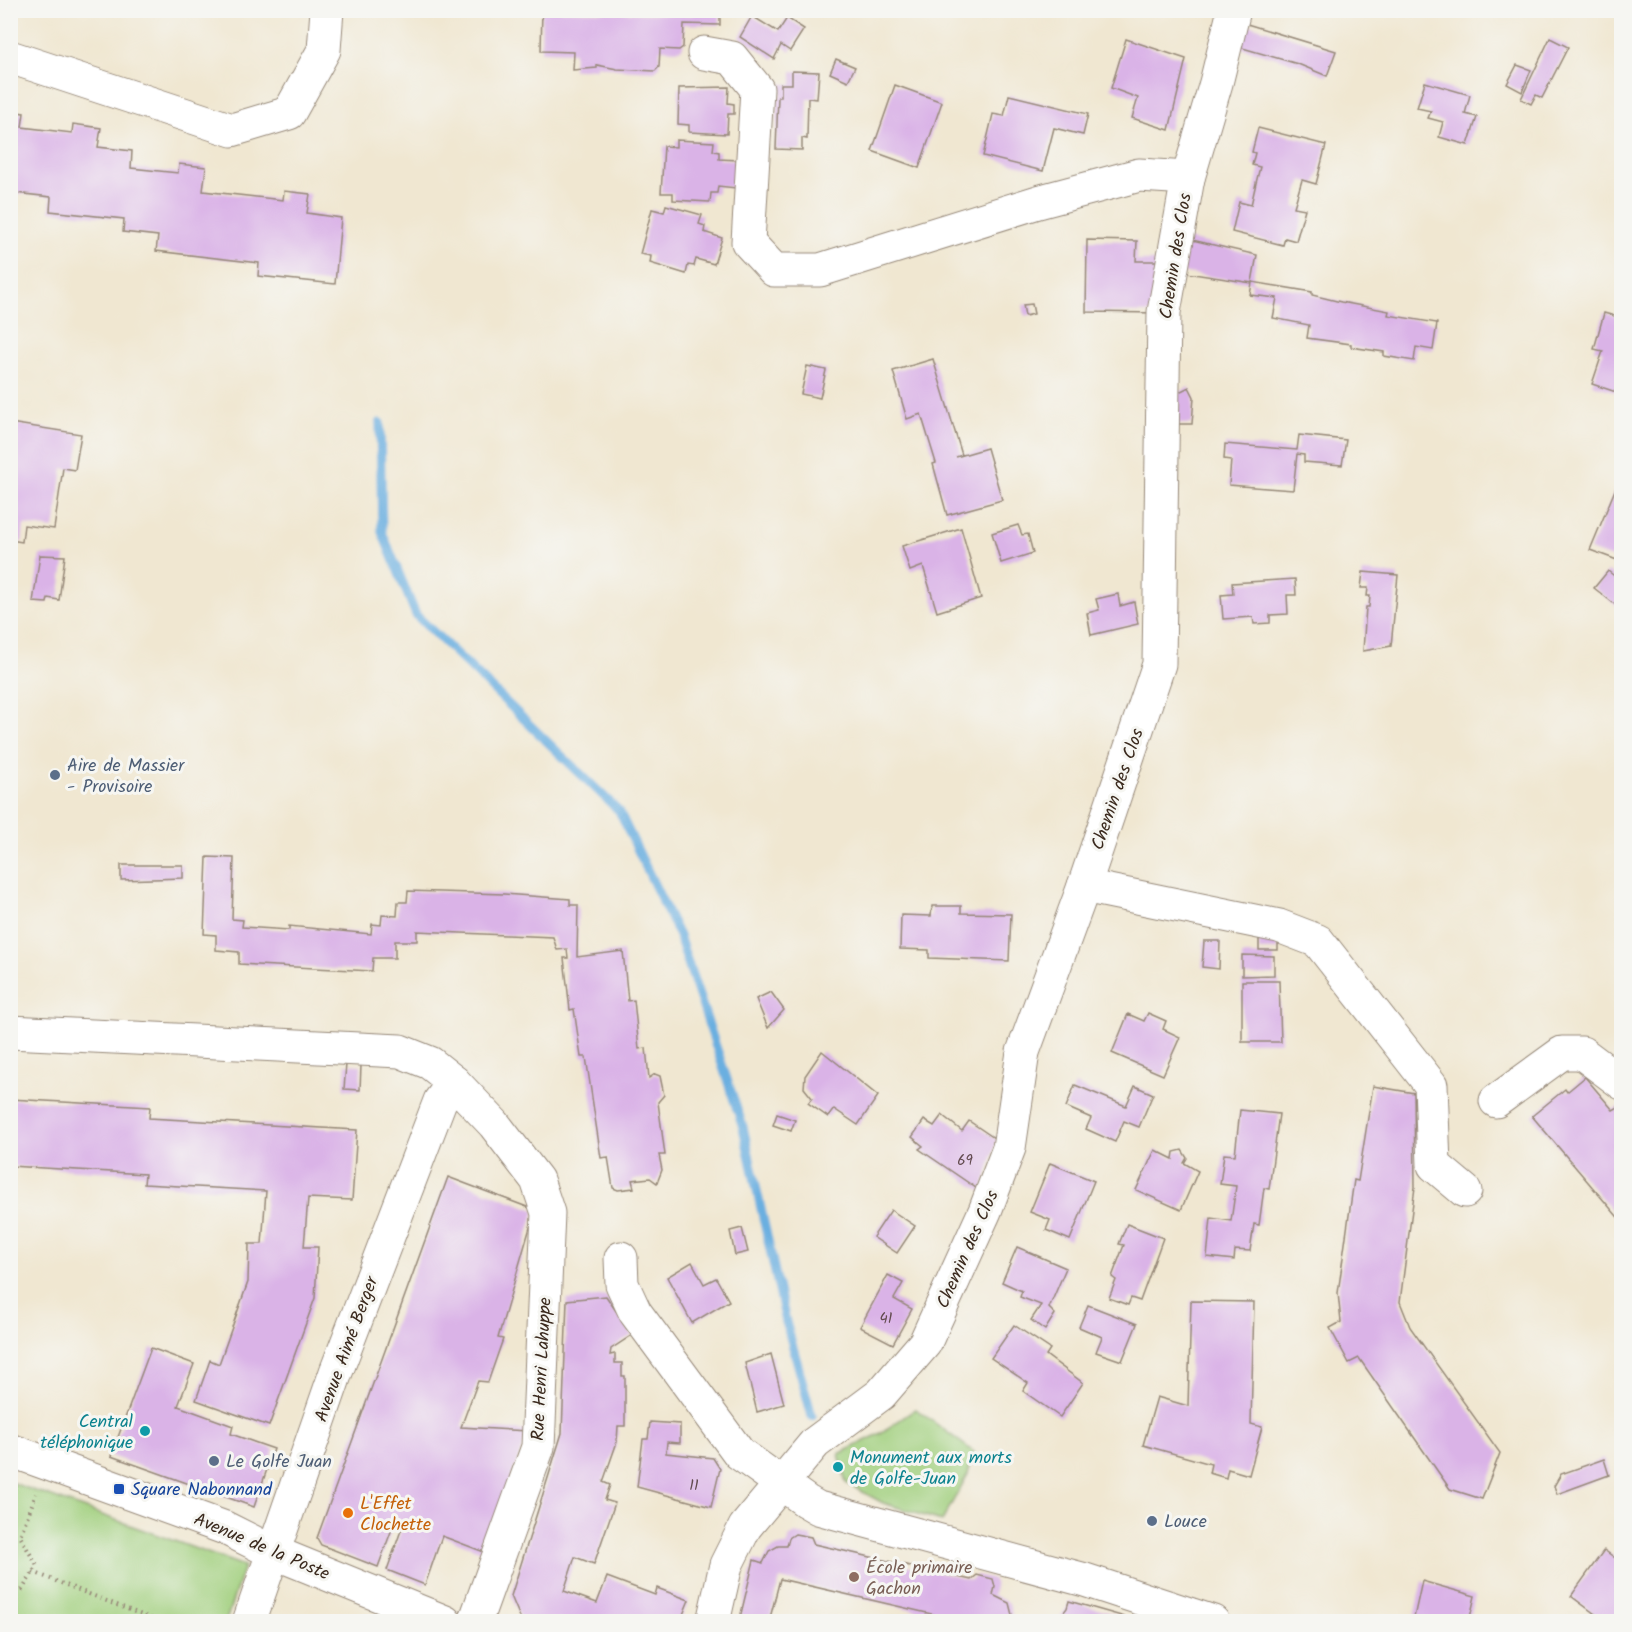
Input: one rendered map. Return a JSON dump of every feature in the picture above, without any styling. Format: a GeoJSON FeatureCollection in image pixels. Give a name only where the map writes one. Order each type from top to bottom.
{"type":"FeatureCollection","features":[{"type":"Feature","properties":{"kind":"street"},"geometry":{"type":"LineString","coordinates":[[10,57],[232,130],[289,113],[324,50],[327,10]]}},
{"type":"Feature","properties":{"kind":"street","name":"Chemin des Clos"},"geometry":{"type":"LineString","coordinates":[[713,1622],[726,1565],[745,1527],[815,1443],[881,1394],[925,1342],[985,1210],[1010,1148],[1023,1052],[1084,886],[1159,664],[1164,312],[1188,178],[1216,83],[1234,10]]}},
{"type":"Feature","properties":{"kind":"street"},"geometry":{"type":"LineString","coordinates":[[704,53],[732,58],[757,89],[748,242],[774,270],[820,270],[1027,205],[1139,175],[1188,178]]}},
{"type":"Feature","properties":{"kind":"street"},"geometry":{"type":"LineString","coordinates":[[1084,886],[1279,926],[1318,941],[1431,1086],[1434,1165],[1465,1191]]}},
{"type":"Feature","properties":{"kind":"street"},"geometry":{"type":"LineString","coordinates":[[10,1032],[400,1051],[430,1063],[454,1082]]}},
{"type":"Feature","properties":{"kind":"street"},"geometry":{"type":"LineString","coordinates":[[1496,1101],[1562,1053],[1582,1053],[1622,1083]]}},
{"type":"Feature","properties":{"kind":"street","name":"Rue Henri Lahuppe"},"geometry":{"type":"LineString","coordinates":[[454,1082],[494,1124],[537,1180],[548,1213],[538,1447],[475,1622]]}},
{"type":"Feature","properties":{"kind":"street","name":"Avenue Aimé Berger"},"geometry":{"type":"LineString","coordinates":[[249,1622],[352,1329],[440,1101],[454,1082]]}},
{"type":"Feature","properties":{"kind":"street"},"geometry":{"type":"LineString","coordinates":[[621,1257],[622,1284],[635,1312],[739,1453],[779,1484],[818,1508],[1085,1580],[1213,1622]]}},
{"type":"Feature","properties":{"kind":"street","name":"Avenue de la Poste"},"geometry":{"type":"LineString","coordinates":[[10,1450],[225,1528],[273,1552],[445,1622]]}},
{"type":"Feature","properties":{"kind":"path"},"geometry":{"type":"LineString","coordinates":[[10,1594],[22,1590],[37,1566],[20,1536],[37,1492],[45,1462]]}},
{"type":"Feature","properties":{"kind":"path"},"geometry":{"type":"LineString","coordinates":[[33,1572],[160,1622]]}},
{"type":"Feature","properties":{"kind":"green space"},"geometry":{"type":"Polygon","coordinates":[[[916,1409],[974,1452],[968,1474],[942,1521],[883,1503],[846,1483],[839,1454],[879,1434],[916,1409]]]}},
{"type":"Feature","properties":{"kind":"green space"},"geometry":{"type":"Polygon","coordinates":[[[10,1482],[244,1566],[226,1621],[11,1621],[10,1482]]]}},
{"type":"Feature","properties":{"kind":"building"},"geometry":{"type":"Polygon","coordinates":[[[542,10],[693,15],[693,10],[720,10],[720,25],[684,24],[683,47],[679,50],[660,49],[659,67],[655,71],[617,69],[597,65],[597,68],[573,70],[574,52],[541,51],[542,10]]]}},
{"type":"Feature","properties":{"kind":"building"},"geometry":{"type":"Polygon","coordinates":[[[752,16],[778,32],[787,18],[804,29],[790,51],[781,45],[774,59],[740,37],[752,16]]]}},
{"type":"Feature","properties":{"kind":"building"},"geometry":{"type":"Polygon","coordinates":[[[1247,24],[1336,51],[1327,76],[1298,64],[1239,47],[1247,24]]]}},
{"type":"Feature","properties":{"kind":"building"},"geometry":{"type":"Polygon","coordinates":[[[1550,38],[1568,47],[1542,98],[1536,95],[1531,104],[1521,99],[1550,38]]]}},
{"type":"Feature","properties":{"kind":"building"},"geometry":{"type":"Polygon","coordinates":[[[1126,39],[1186,59],[1169,130],[1132,118],[1138,98],[1111,88],[1126,39]]]}},
{"type":"Feature","properties":{"kind":"building"},"geometry":{"type":"Polygon","coordinates":[[[836,59],[855,67],[848,81],[830,73],[836,59]]]}},
{"type":"Feature","properties":{"kind":"building"},"geometry":{"type":"Polygon","coordinates":[[[1517,65],[1531,70],[1522,92],[1507,84],[1517,65]]]}},
{"type":"Feature","properties":{"kind":"building"},"geometry":{"type":"Polygon","coordinates":[[[792,71],[819,72],[817,99],[808,98],[807,139],[802,138],[802,150],[776,149],[778,97],[781,97],[781,84],[792,84],[792,71]]]}},
{"type":"Feature","properties":{"kind":"building"},"geometry":{"type":"Polygon","coordinates":[[[1425,82],[1470,95],[1465,114],[1477,117],[1468,145],[1439,137],[1443,122],[1428,118],[1431,111],[1417,108],[1425,82]]]}},
{"type":"Feature","properties":{"kind":"building"},"geometry":{"type":"Polygon","coordinates":[[[895,85],[942,102],[919,168],[872,151],[895,85]]]}},
{"type":"Feature","properties":{"kind":"building"},"geometry":{"type":"Polygon","coordinates":[[[729,87],[728,103],[734,104],[734,114],[728,114],[727,134],[689,132],[689,125],[678,124],[679,88],[729,87]]]}},
{"type":"Feature","properties":{"kind":"building"},"geometry":{"type":"Polygon","coordinates":[[[1009,95],[1088,114],[1083,135],[1054,128],[1043,171],[983,156],[993,114],[1004,116],[1009,95]]]}},
{"type":"Feature","properties":{"kind":"building"},"geometry":{"type":"Polygon","coordinates":[[[10,111],[24,113],[22,127],[72,133],[73,124],[101,128],[98,147],[132,151],[131,168],[178,173],[179,164],[206,167],[203,191],[283,200],[284,191],[310,194],[307,213],[341,218],[335,284],[258,276],[259,263],[156,251],[158,236],[123,232],[124,219],[50,211],[51,197],[15,193],[16,181],[10,180],[10,111]]]}},
{"type":"Feature","properties":{"kind":"building"},"geometry":{"type":"Polygon","coordinates":[[[1258,128],[1326,145],[1316,184],[1302,180],[1294,207],[1305,209],[1296,241],[1285,238],[1283,245],[1232,232],[1239,202],[1251,205],[1260,167],[1252,165],[1255,153],[1252,152],[1258,128]]]}},
{"type":"Feature","properties":{"kind":"building"},"geometry":{"type":"Polygon","coordinates":[[[676,140],[714,142],[713,151],[719,152],[719,159],[738,160],[736,188],[718,186],[717,193],[711,193],[710,202],[673,200],[673,193],[661,193],[664,146],[676,147],[676,140]]]}},
{"type":"Feature","properties":{"kind":"building"},"geometry":{"type":"Polygon","coordinates":[[[666,205],[702,215],[699,224],[705,226],[704,232],[722,238],[714,264],[696,259],[694,266],[688,265],[686,274],[650,263],[651,256],[640,254],[652,209],[664,212],[666,205]]]}},
{"type":"Feature","properties":{"kind":"building"},"geometry":{"type":"Polygon","coordinates":[[[1188,239],[1257,255],[1252,282],[1312,292],[1312,295],[1389,311],[1388,315],[1437,323],[1433,350],[1416,347],[1414,361],[1384,356],[1384,352],[1351,347],[1351,344],[1307,338],[1309,325],[1273,318],[1277,298],[1250,295],[1252,283],[1180,272],[1188,239]]]}},
{"type":"Feature","properties":{"kind":"building"},"geometry":{"type":"Polygon","coordinates":[[[1087,240],[1137,241],[1136,261],[1161,261],[1160,313],[1086,312],[1087,240]]]}},
{"type":"Feature","properties":{"kind":"building"},"geometry":{"type":"Polygon","coordinates":[[[1032,304],[1034,314],[1025,316],[1023,305],[1032,304]]]}},
{"type":"Feature","properties":{"kind":"building"},"geometry":{"type":"Polygon","coordinates":[[[1604,313],[1622,318],[1622,394],[1592,384],[1603,351],[1594,349],[1604,313]]]}},
{"type":"Feature","properties":{"kind":"building"},"geometry":{"type":"Polygon","coordinates":[[[933,359],[962,455],[956,457],[987,448],[1002,500],[947,515],[933,464],[936,463],[921,414],[907,419],[893,371],[933,359]]]}},
{"type":"Feature","properties":{"kind":"building"},"geometry":{"type":"Polygon","coordinates":[[[807,366],[826,370],[820,398],[801,394],[807,366]]]}},
{"type":"Feature","properties":{"kind":"building"},"geometry":{"type":"Polygon","coordinates":[[[1189,387],[1194,397],[1192,424],[1176,424],[1177,393],[1189,387]]]}},
{"type":"Feature","properties":{"kind":"building"},"geometry":{"type":"Polygon","coordinates":[[[10,423],[81,434],[75,470],[63,468],[54,529],[24,525],[22,542],[10,540],[10,423]]]}},
{"type":"Feature","properties":{"kind":"building"},"geometry":{"type":"Polygon","coordinates":[[[1299,435],[1346,440],[1342,465],[1304,462],[1304,455],[1297,454],[1293,490],[1229,485],[1231,460],[1224,459],[1225,444],[1297,450],[1299,435]]]}},
{"type":"Feature","properties":{"kind":"building"},"geometry":{"type":"Polygon","coordinates":[[[1622,473],[1622,548],[1617,560],[1590,550],[1622,473]]]}},
{"type":"Feature","properties":{"kind":"building"},"geometry":{"type":"Polygon","coordinates":[[[1018,525],[1022,535],[1028,534],[1033,553],[1001,563],[992,533],[1018,525]]]}},
{"type":"Feature","properties":{"kind":"building"},"geometry":{"type":"Polygon","coordinates":[[[961,528],[981,598],[937,612],[923,566],[910,571],[902,546],[961,528]]]}},
{"type":"Feature","properties":{"kind":"building"},"geometry":{"type":"Polygon","coordinates":[[[40,555],[65,556],[59,600],[48,598],[47,603],[33,602],[40,555]]]}},
{"type":"Feature","properties":{"kind":"building"},"geometry":{"type":"Polygon","coordinates":[[[1608,571],[1622,582],[1622,610],[1594,588],[1608,571]]]}},
{"type":"Feature","properties":{"kind":"building"},"geometry":{"type":"Polygon","coordinates":[[[1363,572],[1398,575],[1391,646],[1363,651],[1366,607],[1369,607],[1370,596],[1367,596],[1368,588],[1361,588],[1363,572]]]}},
{"type":"Feature","properties":{"kind":"building"},"geometry":{"type":"Polygon","coordinates":[[[1295,579],[1296,595],[1287,595],[1288,614],[1270,615],[1270,623],[1254,624],[1253,617],[1223,619],[1221,595],[1233,594],[1232,583],[1295,579]]]}},
{"type":"Feature","properties":{"kind":"building"},"geometry":{"type":"Polygon","coordinates":[[[1118,594],[1120,606],[1134,602],[1138,624],[1091,635],[1087,613],[1099,610],[1096,599],[1118,594]]]}},
{"type":"Feature","properties":{"kind":"building"},"geometry":{"type":"Polygon","coordinates":[[[207,857],[234,858],[232,919],[243,920],[242,927],[289,930],[289,926],[371,934],[372,924],[381,925],[382,915],[397,916],[398,902],[407,902],[408,891],[570,899],[570,905],[578,905],[577,957],[623,951],[628,1001],[634,1000],[639,1049],[646,1048],[649,1078],[655,1074],[660,1076],[664,1095],[658,1102],[665,1155],[659,1155],[662,1170],[657,1183],[650,1178],[632,1180],[634,1188],[618,1190],[613,1188],[608,1157],[601,1158],[586,1057],[581,1057],[574,1009],[570,1010],[564,958],[568,958],[567,949],[557,950],[553,937],[417,931],[417,941],[395,941],[395,958],[373,958],[372,971],[239,964],[239,952],[216,950],[216,935],[204,934],[207,857]]]}},
{"type":"Feature","properties":{"kind":"building"},"geometry":{"type":"Polygon","coordinates":[[[121,865],[183,865],[183,878],[121,880],[121,865]]]}},
{"type":"Feature","properties":{"kind":"building"},"geometry":{"type":"Polygon","coordinates":[[[932,906],[961,906],[961,913],[1011,914],[1009,961],[929,958],[929,950],[900,949],[901,915],[931,916],[932,906]]]}},
{"type":"Feature","properties":{"kind":"building"},"geometry":{"type":"Polygon","coordinates":[[[1259,934],[1278,934],[1278,950],[1259,950],[1259,934]]]}},
{"type":"Feature","properties":{"kind":"building"},"geometry":{"type":"Polygon","coordinates":[[[1204,941],[1220,941],[1219,969],[1202,967],[1204,941]]]}},
{"type":"Feature","properties":{"kind":"building"},"geometry":{"type":"Polygon","coordinates":[[[1242,955],[1274,956],[1274,975],[1242,976],[1242,955]]]}},
{"type":"Feature","properties":{"kind":"building"},"geometry":{"type":"Polygon","coordinates":[[[1242,981],[1279,981],[1281,1042],[1242,1042],[1242,981]]]}},
{"type":"Feature","properties":{"kind":"building"},"geometry":{"type":"Polygon","coordinates":[[[771,992],[784,1010],[768,1028],[756,999],[771,992]]]}},
{"type":"Feature","properties":{"kind":"building"},"geometry":{"type":"Polygon","coordinates":[[[1148,1013],[1166,1021],[1163,1029],[1180,1037],[1163,1075],[1112,1053],[1128,1014],[1144,1021],[1148,1013]]]}},
{"type":"Feature","properties":{"kind":"building"},"geometry":{"type":"Polygon","coordinates":[[[822,1051],[878,1096],[858,1125],[834,1109],[828,1117],[808,1103],[812,1098],[804,1088],[805,1076],[822,1051]]]}},
{"type":"Feature","properties":{"kind":"building"},"geometry":{"type":"Polygon","coordinates":[[[346,1064],[361,1065],[360,1090],[344,1089],[346,1064]]]}},
{"type":"Feature","properties":{"kind":"building"},"geometry":{"type":"Polygon","coordinates":[[[1585,1077],[1613,1110],[1622,1105],[1622,1222],[1532,1116],[1565,1089],[1567,1092],[1585,1077]]]}},
{"type":"Feature","properties":{"kind":"building"},"geometry":{"type":"Polygon","coordinates":[[[1075,1085],[1126,1106],[1135,1086],[1153,1094],[1139,1127],[1124,1121],[1115,1142],[1086,1129],[1091,1118],[1066,1107],[1075,1085]]]}},
{"type":"Feature","properties":{"kind":"building"},"geometry":{"type":"Polygon","coordinates":[[[1373,1086],[1414,1093],[1415,1187],[1400,1302],[1410,1327],[1500,1453],[1482,1499],[1450,1489],[1359,1358],[1349,1363],[1330,1328],[1341,1322],[1338,1293],[1354,1180],[1358,1181],[1373,1086]]]}},
{"type":"Feature","properties":{"kind":"building"},"geometry":{"type":"Polygon","coordinates":[[[10,1099],[150,1107],[149,1118],[357,1130],[352,1200],[308,1198],[304,1247],[318,1247],[315,1298],[269,1426],[196,1400],[210,1360],[219,1364],[248,1282],[249,1244],[262,1244],[266,1191],[144,1184],[145,1174],[10,1166],[10,1099]]]}},
{"type":"Feature","properties":{"kind":"building"},"geometry":{"type":"Polygon","coordinates":[[[1240,1110],[1279,1114],[1269,1189],[1264,1188],[1259,1225],[1254,1224],[1250,1251],[1235,1250],[1234,1260],[1207,1257],[1211,1218],[1231,1221],[1236,1186],[1220,1184],[1224,1154],[1235,1155],[1240,1110]]]}},
{"type":"Feature","properties":{"kind":"building"},"geometry":{"type":"Polygon","coordinates":[[[777,1114],[795,1120],[791,1131],[773,1125],[777,1114]]]}},
{"type":"Feature","properties":{"kind":"building"},"geometry":{"type":"Polygon","coordinates":[[[942,1115],[962,1131],[969,1121],[997,1140],[982,1192],[919,1149],[923,1146],[912,1137],[924,1120],[934,1126],[942,1115]]]}},
{"type":"Feature","properties":{"kind":"building"},"geometry":{"type":"Polygon","coordinates":[[[1155,1150],[1173,1159],[1174,1152],[1182,1150],[1187,1158],[1184,1163],[1198,1171],[1181,1210],[1136,1190],[1155,1150]]]}},
{"type":"Feature","properties":{"kind":"building"},"geometry":{"type":"Polygon","coordinates":[[[1050,1163],[1094,1181],[1070,1240],[1046,1230],[1050,1220],[1030,1212],[1050,1163]]]}},
{"type":"Feature","properties":{"kind":"building"},"geometry":{"type":"Polygon","coordinates":[[[448,1177],[535,1210],[498,1338],[503,1339],[488,1382],[478,1381],[461,1427],[528,1431],[484,1552],[442,1536],[425,1585],[387,1570],[404,1522],[396,1518],[378,1567],[321,1545],[317,1538],[448,1177]]]}},
{"type":"Feature","properties":{"kind":"building"},"geometry":{"type":"Polygon","coordinates":[[[891,1210],[915,1226],[897,1253],[873,1237],[891,1210]]]}},
{"type":"Feature","properties":{"kind":"building"},"geometry":{"type":"Polygon","coordinates":[[[1127,1224],[1163,1238],[1140,1301],[1131,1298],[1128,1305],[1109,1298],[1116,1280],[1112,1277],[1124,1245],[1119,1244],[1127,1224]]]}},
{"type":"Feature","properties":{"kind":"building"},"geometry":{"type":"Polygon","coordinates":[[[742,1228],[748,1252],[735,1255],[730,1231],[742,1228]]]}},
{"type":"Feature","properties":{"kind":"building"},"geometry":{"type":"Polygon","coordinates":[[[1017,1247],[1066,1268],[1049,1308],[1055,1314],[1045,1330],[1031,1320],[1041,1305],[1020,1297],[1022,1291],[1002,1282],[1017,1247]]]}},
{"type":"Feature","properties":{"kind":"building"},"geometry":{"type":"Polygon","coordinates":[[[692,1262],[704,1284],[716,1278],[729,1301],[692,1323],[667,1277],[692,1262]]]}},
{"type":"Feature","properties":{"kind":"building"},"geometry":{"type":"Polygon","coordinates":[[[888,1275],[903,1283],[894,1299],[912,1309],[893,1344],[860,1327],[888,1275]]]}},
{"type":"Feature","properties":{"kind":"building"},"geometry":{"type":"Polygon","coordinates":[[[606,1296],[632,1335],[611,1349],[610,1355],[615,1354],[615,1363],[622,1363],[622,1376],[625,1376],[625,1426],[618,1426],[617,1442],[603,1482],[610,1485],[605,1500],[615,1503],[594,1564],[575,1557],[564,1591],[597,1603],[607,1577],[655,1595],[657,1588],[689,1600],[680,1622],[522,1622],[511,1596],[562,1433],[567,1300],[606,1296]]]}},
{"type":"Feature","properties":{"kind":"building"},"geometry":{"type":"Polygon","coordinates":[[[1191,1301],[1254,1302],[1251,1424],[1262,1427],[1249,1475],[1228,1469],[1226,1478],[1209,1473],[1211,1464],[1143,1445],[1157,1397],[1188,1406],[1191,1301]]]}},
{"type":"Feature","properties":{"kind":"building"},"geometry":{"type":"Polygon","coordinates":[[[1088,1305],[1137,1324],[1122,1361],[1096,1352],[1102,1337],[1079,1327],[1088,1305]]]}},
{"type":"Feature","properties":{"kind":"building"},"geometry":{"type":"Polygon","coordinates":[[[1014,1325],[1050,1349],[1046,1355],[1083,1383],[1060,1417],[1023,1391],[1028,1383],[991,1358],[1014,1325]]]}},
{"type":"Feature","properties":{"kind":"building"},"geometry":{"type":"Polygon","coordinates":[[[151,1348],[194,1364],[178,1406],[233,1426],[231,1434],[274,1449],[254,1507],[111,1456],[151,1348]]]}},
{"type":"Feature","properties":{"kind":"building"},"geometry":{"type":"Polygon","coordinates":[[[771,1354],[784,1404],[757,1412],[745,1363],[771,1354]]]}},
{"type":"Feature","properties":{"kind":"building"},"geometry":{"type":"Polygon","coordinates":[[[650,1422],[680,1424],[680,1443],[667,1442],[666,1453],[713,1458],[720,1469],[711,1507],[637,1487],[643,1439],[648,1439],[650,1422]]]}},
{"type":"Feature","properties":{"kind":"building"},"geometry":{"type":"Polygon","coordinates":[[[1604,1459],[1609,1475],[1557,1494],[1554,1486],[1561,1474],[1604,1459]]]}},
{"type":"Feature","properties":{"kind":"building","name":"École primaire Gachon"},"geometry":{"type":"Polygon","coordinates":[[[795,1534],[811,1537],[814,1544],[971,1580],[977,1575],[993,1579],[995,1587],[993,1595],[1009,1603],[1012,1615],[1010,1622],[966,1622],[780,1579],[769,1622],[739,1622],[754,1560],[763,1563],[769,1551],[778,1546],[787,1546],[789,1538],[795,1534]]]}},
{"type":"Feature","properties":{"kind":"building"},"geometry":{"type":"Polygon","coordinates":[[[1604,1550],[1622,1563],[1622,1622],[1606,1622],[1571,1596],[1604,1550]]]}},
{"type":"Feature","properties":{"kind":"building"},"geometry":{"type":"Polygon","coordinates":[[[1422,1581],[1475,1596],[1469,1622],[1413,1622],[1422,1581]]]}},
{"type":"Feature","properties":{"kind":"building"},"geometry":{"type":"Polygon","coordinates":[[[1069,1601],[1139,1622],[1056,1622],[1067,1608],[1069,1601]]]}},
{"type":"Feature","properties":{"kind":"waterway"},"geometry":{"type":"LineString","coordinates":[[380,423],[382,532],[416,615],[619,811],[679,936],[743,1127],[786,1322],[812,1416]]}},
{"type":"Feature","properties":{"kind":"place","name":"Aire de Massier - Provisoire"},"geometry":{"type":"Point","coordinates":[55,775]}},
{"type":"Feature","properties":{"kind":"place","name":"Central téléphonique"},"geometry":{"type":"Point","coordinates":[145,1431]}},
{"type":"Feature","properties":{"kind":"place","name":"Le Golfe Juan"},"geometry":{"type":"Point","coordinates":[214,1461]}},
{"type":"Feature","properties":{"kind":"place","name":"Monument aux morts de Golfe-Juan"},"geometry":{"type":"Point","coordinates":[838,1467]}},
{"type":"Feature","properties":{"kind":"place","name":"Square Nabonnand"},"geometry":{"type":"Point","coordinates":[119,1489]}},
{"type":"Feature","properties":{"kind":"place","name":"L'Effet Clochette"},"geometry":{"type":"Point","coordinates":[348,1513]}},
{"type":"Feature","properties":{"kind":"place","name":"Louce"},"geometry":{"type":"Point","coordinates":[1152,1521]}},
{"type":"Feature","properties":{"kind":"place","name":"École primaire Gachon"},"geometry":{"type":"Point","coordinates":[854,1577]}}]}
